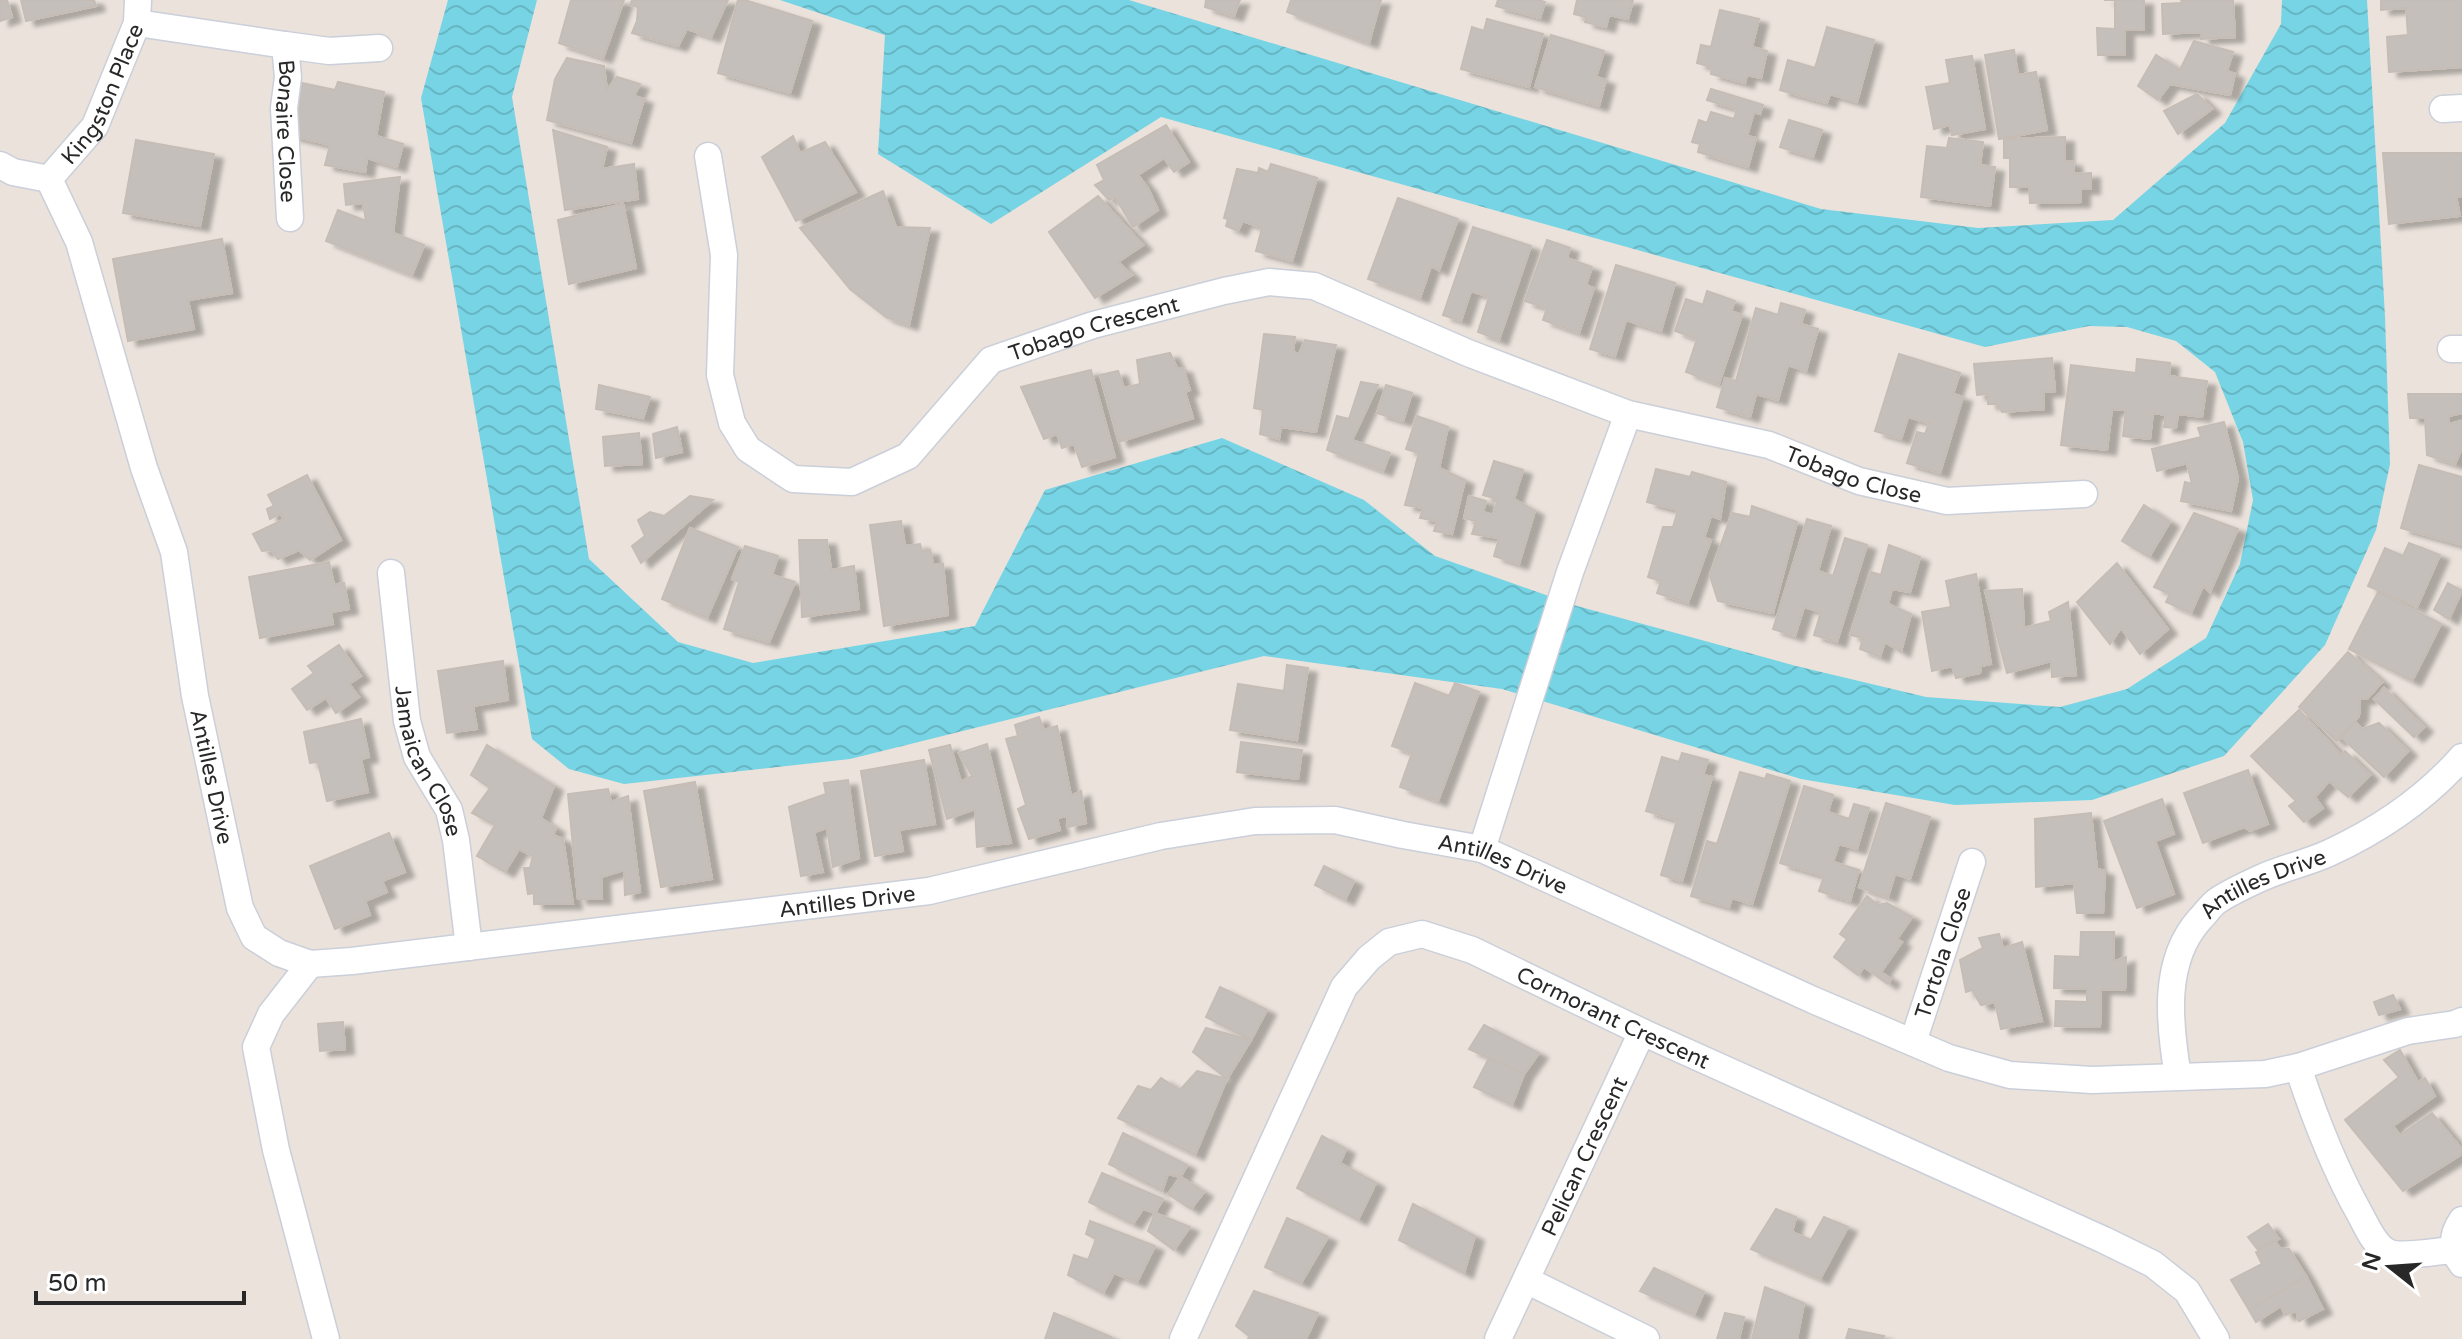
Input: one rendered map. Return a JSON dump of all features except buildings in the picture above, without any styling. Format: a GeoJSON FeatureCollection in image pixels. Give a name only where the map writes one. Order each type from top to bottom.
{"type":"FeatureCollection","features":[{"type":"Feature","properties":{"kind":"street","name":"Bonaire Close"},"geometry":{"type":"LineString","coordinates":[[137,11],[285,45],[329,51],[379,48]]}},
{"type":"Feature","properties":{"kind":"street","name":"Kingston Place"},"geometry":{"type":"LineString","coordinates":[[49,179],[95,126],[137,11]]}},
{"type":"Feature","properties":{"kind":"street","name":"Bonaire Close"},"geometry":{"type":"LineString","coordinates":[[285,45],[288,77],[284,108],[290,218]]}},
{"type":"Feature","properties":{"kind":"street","name":"Tobago Crescent"},"geometry":{"type":"LineString","coordinates":[[708,156],[724,255],[720,375],[732,423],[748,449],[793,479],[852,482],[908,456],[991,360],[1093,325],[1269,282],[1314,286],[1468,353],[1628,414]]}},
{"type":"Feature","properties":{"kind":"street"},"geometry":{"type":"LineString","coordinates":[[0,165],[13,172],[49,179]]}},
{"type":"Feature","properties":{"kind":"street","name":"Antilles Drive"},"geometry":{"type":"LineString","coordinates":[[49,179],[79,242],[144,468],[174,552],[195,696],[240,908],[254,937],[279,953],[310,964],[929,891],[1161,836],[1255,821],[1335,820],[1482,849],[1813,1000],[1949,1058],[2010,1075],[2092,1080],[2265,1074],[2298,1067],[2408,1031],[2458,1022]]}},
{"type":"Feature","properties":{"kind":"street"},"geometry":{"type":"LineString","coordinates":[[1482,849],[1570,572],[1628,414]]}},
{"type":"Feature","properties":{"kind":"street","name":"Tobago Close"},"geometry":{"type":"LineString","coordinates":[[1628,414],[1769,445],[1859,481],[1947,501],[2084,494]]}},
{"type":"Feature","properties":{"kind":"street","name":"Jamaican Close"},"geometry":{"type":"LineString","coordinates":[[391,573],[407,721],[417,757],[449,810],[456,840],[469,947]]}},
{"type":"Feature","properties":{"kind":"street","name":"Antilles Drive"},"geometry":{"type":"LineString","coordinates":[[2178,1076],[2171,1035],[2171,1003],[2174,966],[2188,932],[2215,902],[2263,877],[2329,853],[2393,818],[2446,775],[2462,757]]}},
{"type":"Feature","properties":{"kind":"street","name":"Tortola Close"},"geometry":{"type":"LineString","coordinates":[[1913,1042],[1972,862]]}},
{"type":"Feature","properties":{"kind":"street","name":"Cormorant Crescent"},"geometry":{"type":"LineString","coordinates":[[1183,1339],[1344,987],[1369,958],[1389,942],[1422,934],[1472,950],[1642,1032],[2153,1264],[2187,1291],[2216,1339]]}},
{"type":"Feature","properties":{"kind":"street"},"geometry":{"type":"LineString","coordinates":[[310,964],[271,1014],[256,1047],[276,1150],[326,1339]]}},
{"type":"Feature","properties":{"kind":"street","name":"Pelican Crescent"},"geometry":{"type":"LineString","coordinates":[[1498,1339],[1642,1032]]}},
{"type":"Feature","properties":{"kind":"street"},"geometry":{"type":"LineString","coordinates":[[2298,1067],[2325,1145],[2374,1240],[2387,1252],[2458,1257],[2453,1234],[2462,1220]]}},
{"type":"Feature","properties":{"kind":"street"},"geometry":{"type":"LineString","coordinates":[[1526,1280],[1646,1339]]}},
{"type":"Feature","properties":{"kind":"water"},"geometry":{"type":"Polygon","coordinates":[[[448,0],[537,0],[512,97],[589,559],[678,642],[753,663],[975,626],[1045,490],[1222,438],[1364,500],[1435,556],[1577,606],[1796,666],[1926,697],[2060,707],[2127,689],[2206,638],[2240,564],[2253,500],[2243,442],[2215,372],[2176,341],[2127,327],[2089,326],[1985,347],[1161,117],[991,224],[878,154],[885,35],[780,0],[1129,0],[1821,209],[1978,228],[2113,220],[2225,123],[2281,24],[2282,0],[2367,0],[2390,464],[2376,530],[2325,645],[2224,756],[2092,800],[1955,805],[1801,779],[1502,689],[1264,656],[850,759],[624,784],[569,769],[532,739],[421,98],[448,0]]]}}]}
